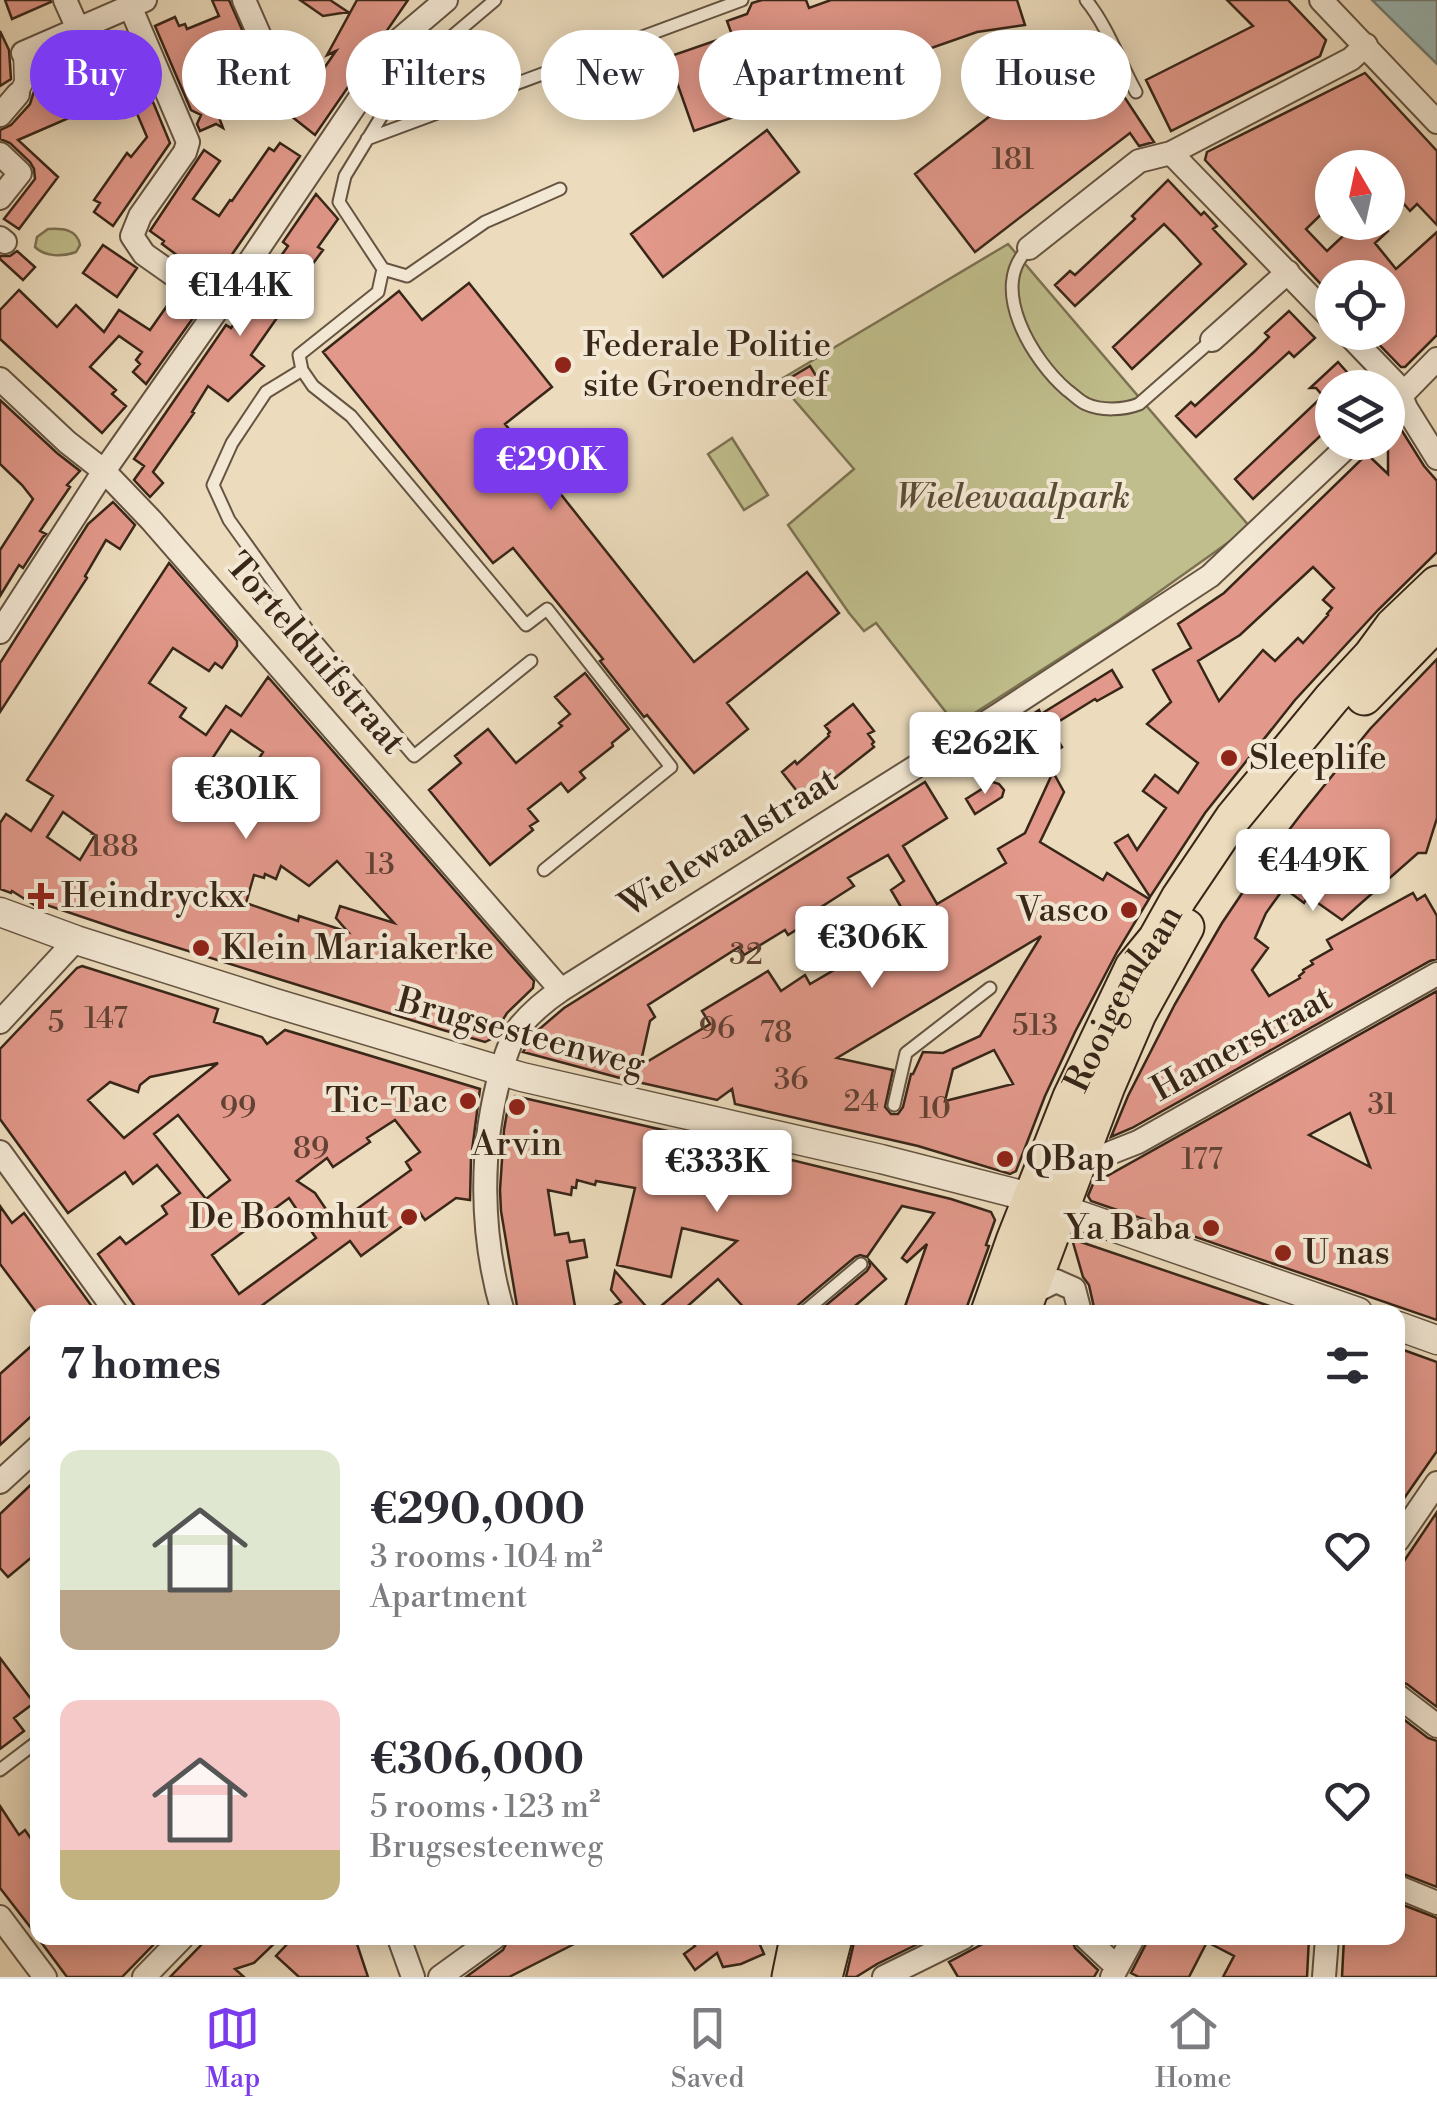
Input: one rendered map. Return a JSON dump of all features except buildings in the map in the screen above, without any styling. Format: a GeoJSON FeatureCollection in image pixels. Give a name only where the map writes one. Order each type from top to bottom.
{"type":"FeatureCollection","features":[{"type":"Feature","properties":{"kind":"main road","name":"Rooigemlaan"},"geometry":{"type":"LineString","coordinates":[[1025,1304],[1070,1097],[1132,967],[1156,939],[1233,818],[1393,626],[1437,584]]}},
{"type":"Feature","properties":{"kind":"main road","name":"Rooigemlaan"},"geometry":{"type":"LineString","coordinates":[[993,1305],[1046,1204],[1077,1166],[1138,1014],[1187,925],[1252,830],[1337,728],[1437,622]]}},
{"type":"Feature","properties":{"kind":"main road"},"geometry":{"type":"LineString","coordinates":[[824,1977],[832,1945]]}},
{"type":"Feature","properties":{"kind":"street"},"geometry":{"type":"LineString","coordinates":[[65,0],[78,29]]}},
{"type":"Feature","properties":{"kind":"street"},"geometry":{"type":"LineString","coordinates":[[244,0],[257,30]]}},
{"type":"Feature","properties":{"kind":"street"},"geometry":{"type":"LineString","coordinates":[[1321,0],[1437,122]]}},
{"type":"Feature","properties":{"kind":"street"},"geometry":{"type":"LineString","coordinates":[[0,632],[104,471],[220,307],[399,40],[439,2]]}},
{"type":"Feature","properties":{"kind":"street"},"geometry":{"type":"LineString","coordinates":[[0,114],[24,82],[23,53],[138,3],[188,142],[140,216],[132,236],[144,254],[220,307]]}},
{"type":"Feature","properties":{"kind":"street"},"geometry":{"type":"LineString","coordinates":[[1028,248],[1140,162],[1351,58],[1366,45]]}},
{"type":"Feature","properties":{"kind":"street"},"geometry":{"type":"LineString","coordinates":[[1167,146],[1315,300]]}},
{"type":"Feature","properties":{"kind":"street"},"geometry":{"type":"LineString","coordinates":[[0,154],[20,173],[0,198]]}},
{"type":"Feature","properties":{"kind":"street"},"geometry":{"type":"LineString","coordinates":[[1212,340],[1288,272]]}},
{"type":"Feature","properties":{"kind":"street"},"geometry":{"type":"LineString","coordinates":[[1363,350],[1383,370]]}},
{"type":"Feature","properties":{"kind":"street"},"geometry":{"type":"LineString","coordinates":[[1405,391],[1437,359]]}},
{"type":"Feature","properties":{"kind":"street","name":"Tortelduifstraat"},"geometry":{"type":"LineString","coordinates":[[0,379],[104,471],[151,520],[561,990]]}},
{"type":"Feature","properties":{"kind":"street"},"geometry":{"type":"LineString","coordinates":[[1405,408],[1437,458]]}},
{"type":"Feature","properties":{"kind":"street","name":"Wielewaalstraat"},"geometry":{"type":"LineString","coordinates":[[501,1305],[488,1232],[485,1178],[491,1119],[508,1049],[519,1028],[540,1006],[998,716],[1210,576],[1333,460]]}},
{"type":"Feature","properties":{"kind":"street","name":"Brugsesteenweg"},"geometry":{"type":"LineString","coordinates":[[0,912],[76,940],[501,1071],[882,1154],[1046,1204],[1338,1305]]}},
{"type":"Feature","properties":{"kind":"street"},"geometry":{"type":"LineString","coordinates":[[0,1022],[76,940]]}},
{"type":"Feature","properties":{"kind":"street","name":"Hamerstraat"},"geometry":{"type":"LineString","coordinates":[[1077,1166],[1138,1142],[1437,974]]}},
{"type":"Feature","properties":{"kind":"street"},"geometry":{"type":"LineString","coordinates":[[0,1152],[111,1305]]}},
{"type":"Feature","properties":{"kind":"street"},"geometry":{"type":"LineString","coordinates":[[1025,1304],[1056,1281],[1074,1289],[1078,1305]]}},
{"type":"Feature","properties":{"kind":"street"},"geometry":{"type":"LineString","coordinates":[[1405,1329],[1437,1340]]}},
{"type":"Feature","properties":{"kind":"street"},"geometry":{"type":"LineString","coordinates":[[0,1482],[30,1454]]}},
{"type":"Feature","properties":{"kind":"street"},"geometry":{"type":"LineString","coordinates":[[1405,1530],[1437,1483]]}},
{"type":"Feature","properties":{"kind":"street"},"geometry":{"type":"LineString","coordinates":[[1405,1701],[1437,1726]]}},
{"type":"Feature","properties":{"kind":"street"},"geometry":{"type":"LineString","coordinates":[[1405,1889],[1437,1902]]}},
{"type":"Feature","properties":{"kind":"street"},"geometry":{"type":"LineString","coordinates":[[0,1917],[45,1977]]}},
{"type":"Feature","properties":{"kind":"street"},"geometry":{"type":"LineString","coordinates":[[144,1977],[175,1945]]}},
{"type":"Feature","properties":{"kind":"street"},"geometry":{"type":"LineString","coordinates":[[402,1945],[413,1977]]}},
{"type":"Feature","properties":{"kind":"street"},"geometry":{"type":"LineString","coordinates":[[440,1977],[484,1945]]}},
{"type":"Feature","properties":{"kind":"street"},"geometry":{"type":"LineString","coordinates":[[884,1977],[949,1945]]}},
{"type":"Feature","properties":{"kind":"street"},"geometry":{"type":"LineString","coordinates":[[1092,1945],[1115,1972],[1129,1945]]}},
{"type":"Feature","properties":{"kind":"street"},"geometry":{"type":"LineString","coordinates":[[1324,1977],[1326,1945]]}},
{"type":"Feature","properties":{"kind":"lane"},"geometry":{"type":"LineString","coordinates":[[495,0],[443,44],[392,99],[345,176],[339,202],[383,270],[407,276],[485,222],[560,189]]}},
{"type":"Feature","properties":{"kind":"lane"},"geometry":{"type":"LineString","coordinates":[[367,139],[742,0]]}},
{"type":"Feature","properties":{"kind":"lane"},"geometry":{"type":"LineString","coordinates":[[1086,0],[1100,17],[1136,92]]}},
{"type":"Feature","properties":{"kind":"lane"},"geometry":{"type":"LineString","coordinates":[[1028,248],[1020,256],[1012,280],[1025,338],[1054,378],[1085,404],[1102,408],[1139,404],[1212,340]]}},
{"type":"Feature","properties":{"kind":"lane"},"geometry":{"type":"LineString","coordinates":[[383,270],[378,292],[300,355],[302,370],[313,386],[351,416],[526,625],[546,609],[672,767],[544,870]]}},
{"type":"Feature","properties":{"kind":"lane"},"geometry":{"type":"LineString","coordinates":[[302,370],[266,392],[232,444],[213,485],[229,520],[312,636],[414,756],[532,662]]}},
{"type":"Feature","properties":{"kind":"lane"},"geometry":{"type":"LineString","coordinates":[[894,1105],[906,1053],[990,988]]}},
{"type":"Feature","properties":{"kind":"lane"},"geometry":{"type":"LineString","coordinates":[[812,1305],[861,1264]]}},
{"type":"Feature","properties":{"kind":"lane"},"geometry":{"type":"LineString","coordinates":[[0,1770],[30,1747]]}},
{"type":"Feature","properties":{"kind":"green space"},"geometry":{"type":"Polygon","coordinates":[[[48,229],[72,233],[80,245],[76,252],[54,255],[35,247],[37,237],[48,229]]]}},
{"type":"Feature","properties":{"kind":"green space","name":"Wielewaalpark"},"geometry":{"type":"Polygon","coordinates":[[[1008,244],[1250,527],[1118,621],[956,725],[876,623],[864,631],[788,525],[854,469],[778,381],[1008,244]]]}},
{"type":"Feature","properties":{"kind":"green space"},"geometry":{"type":"Polygon","coordinates":[[[732,438],[768,495],[744,510],[708,454],[732,438]]]}},
{"type":"Feature","properties":{"kind":"water"},"geometry":{"type":"Polygon","coordinates":[[[1372,0],[1437,0],[1437,64],[1434,61],[1372,0]]]}},
{"type":"Feature","properties":{"kind":"place","name":"Federale Politie site Groendreef"},"geometry":{"type":"Point","coordinates":[563,365]}},
{"type":"Feature","properties":{"kind":"place","name":"Sleeplife"},"geometry":{"type":"Point","coordinates":[1229,758]}},
{"type":"Feature","properties":{"kind":"place","name":"Heindryckx"},"geometry":{"type":"Point","coordinates":[41,896]}},
{"type":"Feature","properties":{"kind":"place","name":"Vasco"},"geometry":{"type":"Point","coordinates":[1129,910]}},
{"type":"Feature","properties":{"kind":"place","name":"Klein Mariakerke"},"geometry":{"type":"Point","coordinates":[201,948]}},
{"type":"Feature","properties":{"kind":"place","name":"Tic-Tac"},"geometry":{"type":"Point","coordinates":[468,1101]}},
{"type":"Feature","properties":{"kind":"place","name":"Arvin"},"geometry":{"type":"Point","coordinates":[517,1107]}},
{"type":"Feature","properties":{"kind":"place","name":"QBap"},"geometry":{"type":"Point","coordinates":[1005,1159]}},
{"type":"Feature","properties":{"kind":"place","name":"De Boomhut"},"geometry":{"type":"Point","coordinates":[409,1217]}},
{"type":"Feature","properties":{"kind":"place","name":"Ya Baba"},"geometry":{"type":"Point","coordinates":[1211,1228]}},
{"type":"Feature","properties":{"kind":"place","name":"U nas"},"geometry":{"type":"Point","coordinates":[1283,1253]}}]}
